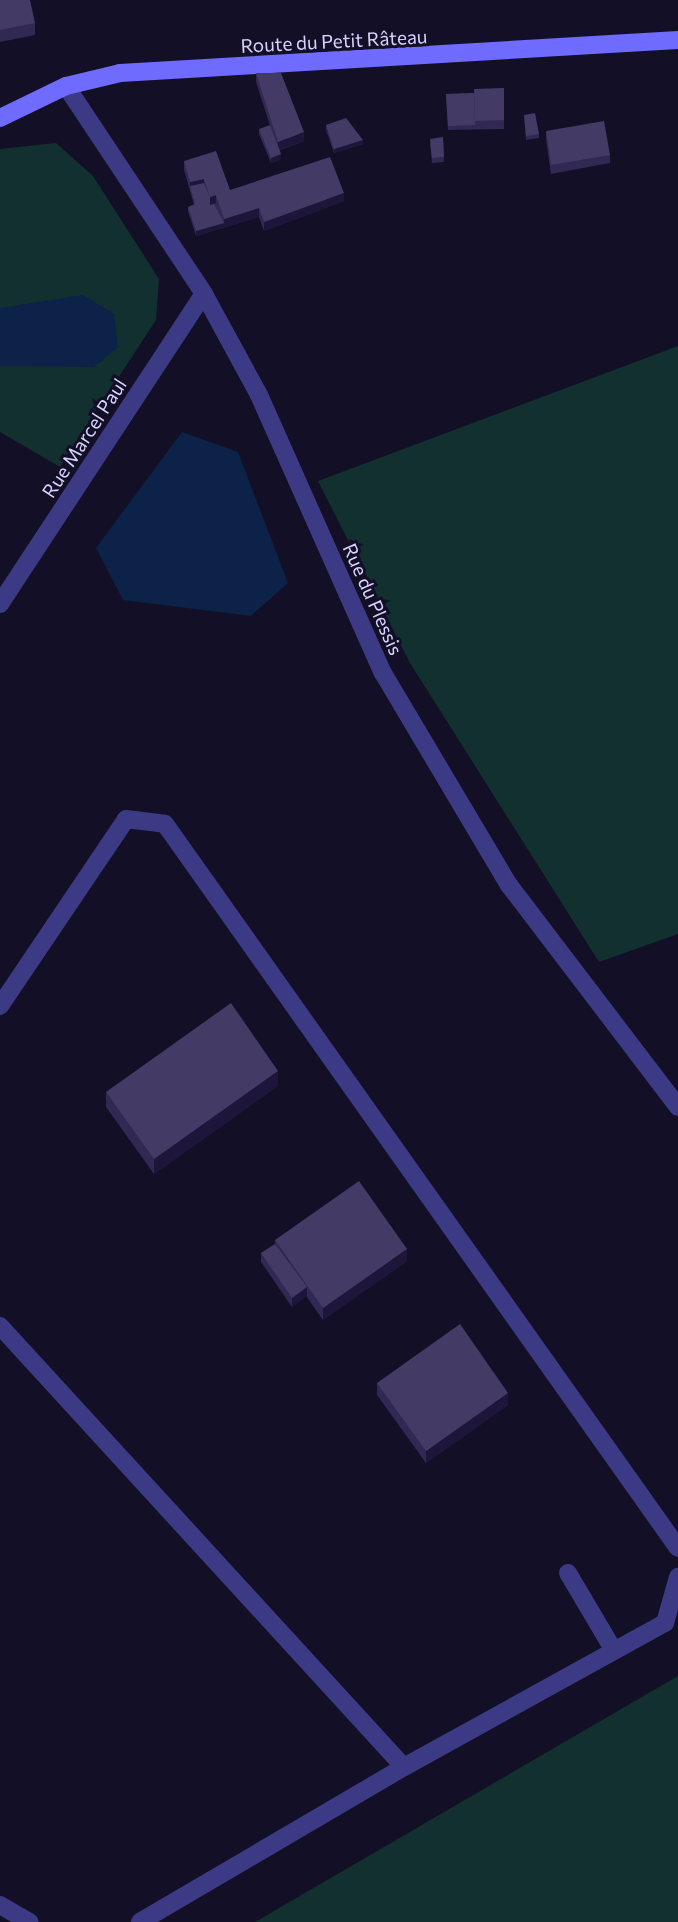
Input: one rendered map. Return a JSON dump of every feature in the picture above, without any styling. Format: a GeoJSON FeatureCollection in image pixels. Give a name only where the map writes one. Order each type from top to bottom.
{"type":"FeatureCollection","features":[{"type":"Feature","properties":{"kind":"street","name":"Route du Petit Râteau"},"geometry":{"type":"LineString","coordinates":[[0,118],[66,86],[120,73],[678,40]]}},
{"type":"Feature","properties":{"kind":"street","name":"Rue du Plessis"},"geometry":{"type":"LineString","coordinates":[[66,86],[204,294],[260,396],[383,673],[509,885],[678,1107]]}},
{"type":"Feature","properties":{"kind":"street","name":"Rue Marcel Paul"},"geometry":{"type":"LineString","coordinates":[[0,604],[204,294]]}},
{"type":"Feature","properties":{"kind":"street"},"geometry":{"type":"LineString","coordinates":[[0,1006],[126,818],[165,824],[678,1548]]}},
{"type":"Feature","properties":{"kind":"street"},"geometry":{"type":"LineString","coordinates":[[0,1326],[404,1767]]}},
{"type":"Feature","properties":{"kind":"street"},"geometry":{"type":"LineString","coordinates":[[568,1573],[613,1650]]}},
{"type":"Feature","properties":{"kind":"street"},"geometry":{"type":"LineString","coordinates":[[140,1922],[404,1767],[665,1623],[678,1577]]}},
{"type":"Feature","properties":{"kind":"street"},"geometry":{"type":"LineString","coordinates":[[0,1905],[29,1922]]}},
{"type":"Feature","properties":{"kind":"green space"},"geometry":{"type":"Polygon","coordinates":[[[56,143],[93,176],[159,279],[156,320],[60,467],[0,432],[0,149],[56,143]]]}},
{"type":"Feature","properties":{"kind":"green space"},"geometry":{"type":"Polygon","coordinates":[[[678,346],[678,934],[599,962],[410,663],[318,481],[678,346]]]}},
{"type":"Feature","properties":{"kind":"green space"},"geometry":{"type":"Polygon","coordinates":[[[678,1676],[678,1922],[255,1922],[678,1676]]]}},
{"type":"Feature","properties":{"kind":"water"},"geometry":{"type":"Polygon","coordinates":[[[83,295],[114,314],[118,347],[94,367],[0,366],[0,308],[83,295]]]}},
{"type":"Feature","properties":{"kind":"water"},"geometry":{"type":"Polygon","coordinates":[[[182,432],[238,452],[288,583],[251,616],[123,600],[96,548],[182,432]]]}},
{"type":"Feature","properties":{"kind":"building"},"geometry":{"type":"Polygon","coordinates":[[[0,0],[30,0],[35,23],[0,30],[0,0]]]}},
{"type":"Feature","properties":{"kind":"building"},"geometry":{"type":"Polygon","coordinates":[[[256,73],[281,73],[304,132],[278,142],[256,73]]]}},
{"type":"Feature","properties":{"kind":"building"},"geometry":{"type":"Polygon","coordinates":[[[504,88],[504,120],[475,121],[474,89],[504,88]]]}},
{"type":"Feature","properties":{"kind":"building"},"geometry":{"type":"Polygon","coordinates":[[[474,93],[475,125],[448,126],[446,94],[474,93]]]}},
{"type":"Feature","properties":{"kind":"building"},"geometry":{"type":"Polygon","coordinates":[[[535,113],[539,134],[526,136],[524,115],[535,113]]]}},
{"type":"Feature","properties":{"kind":"building"},"geometry":{"type":"Polygon","coordinates":[[[346,118],[363,140],[334,149],[326,125],[346,118]]]}},
{"type":"Feature","properties":{"kind":"building"},"geometry":{"type":"Polygon","coordinates":[[[604,121],[610,155],[551,165],[546,131],[604,121]]]}},
{"type":"Feature","properties":{"kind":"building"},"geometry":{"type":"Polygon","coordinates":[[[270,125],[281,154],[271,158],[259,129],[270,125]]]}},
{"type":"Feature","properties":{"kind":"building"},"geometry":{"type":"Polygon","coordinates":[[[443,137],[444,157],[432,158],[430,139],[443,137]]]}},
{"type":"Feature","properties":{"kind":"building"},"geometry":{"type":"Polygon","coordinates":[[[216,151],[230,190],[330,157],[344,193],[264,222],[259,208],[224,219],[216,195],[210,197],[204,179],[190,182],[184,161],[216,151]]]}},
{"type":"Feature","properties":{"kind":"building"},"geometry":{"type":"Polygon","coordinates":[[[204,183],[210,197],[210,205],[214,204],[224,223],[196,231],[188,207],[195,204],[190,186],[204,183]]]}},
{"type":"Feature","properties":{"kind":"building"},"geometry":{"type":"Polygon","coordinates":[[[231,1003],[278,1071],[154,1159],[106,1092],[231,1003]]]}},
{"type":"Feature","properties":{"kind":"building"},"geometry":{"type":"Polygon","coordinates":[[[359,1181],[407,1249],[323,1308],[275,1240],[359,1181]]]}},
{"type":"Feature","properties":{"kind":"building"},"geometry":{"type":"Polygon","coordinates":[[[275,1244],[307,1287],[292,1298],[261,1253],[275,1244]]]}},
{"type":"Feature","properties":{"kind":"building"},"geometry":{"type":"Polygon","coordinates":[[[460,1324],[508,1393],[426,1451],[377,1383],[460,1324]]]}}]}
